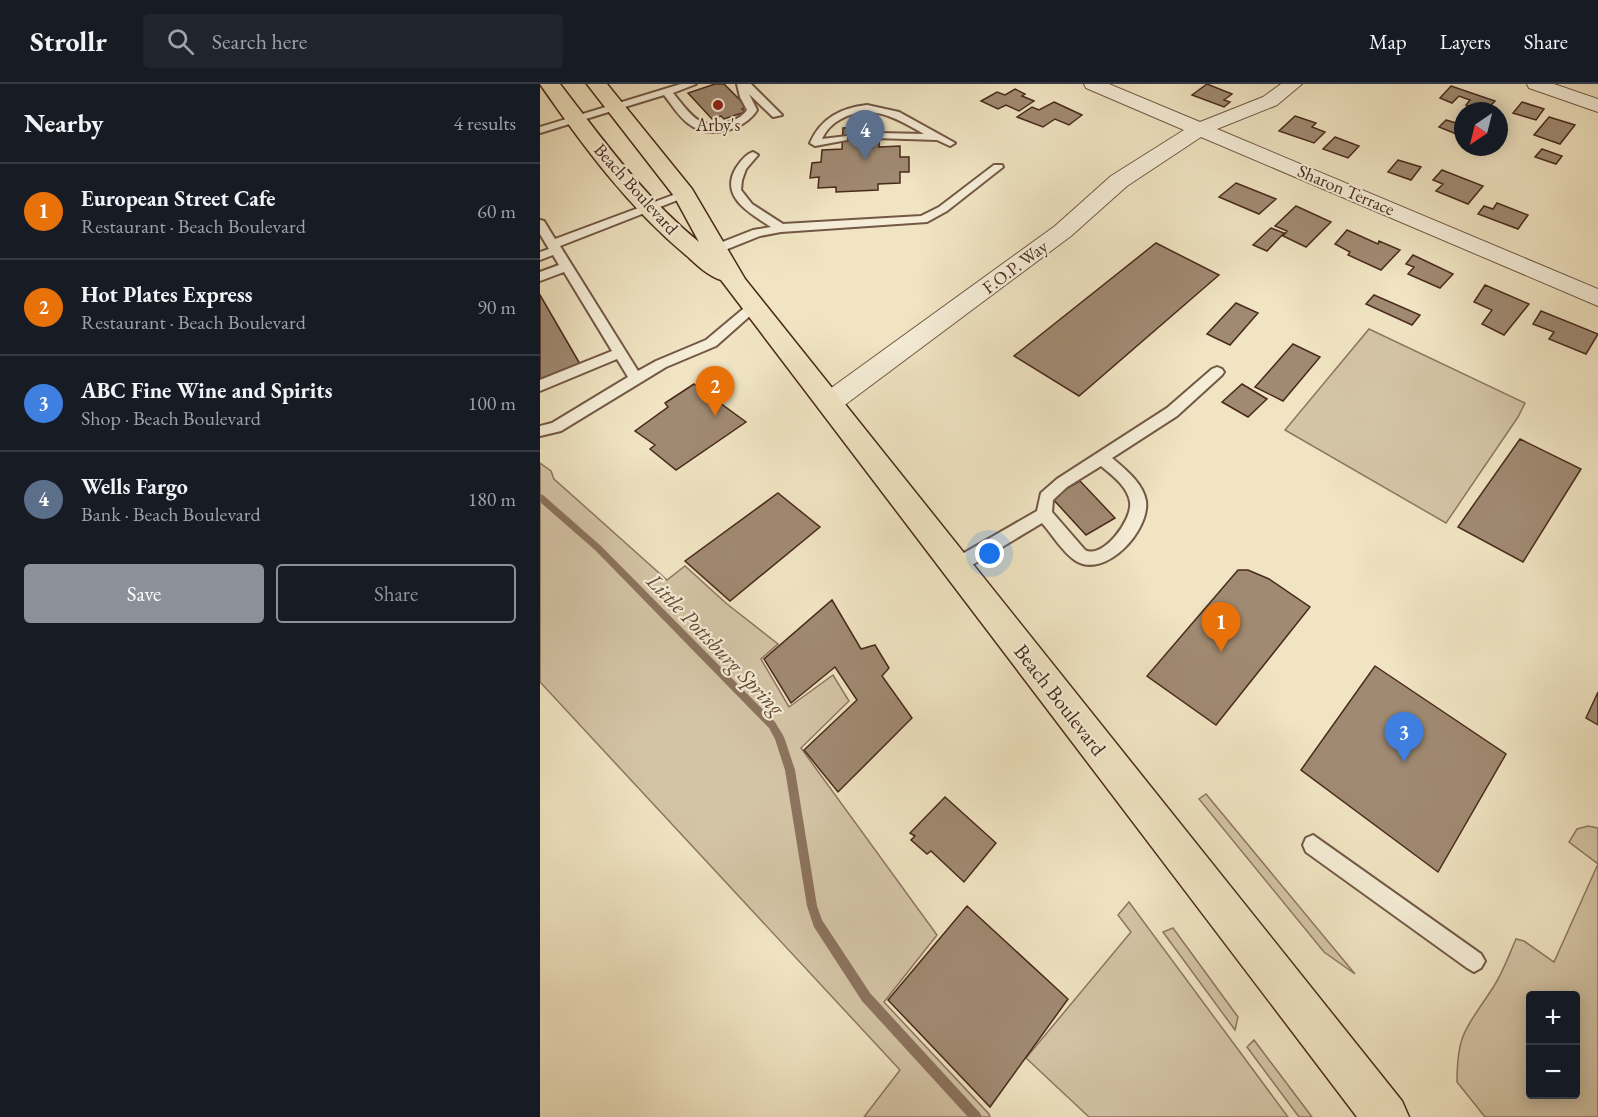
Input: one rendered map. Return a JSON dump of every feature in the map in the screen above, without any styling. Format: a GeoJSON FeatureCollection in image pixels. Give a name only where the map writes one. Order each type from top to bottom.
{"type":"FeatureCollection","features":[{"type":"Feature","properties":{"kind":"highway","name":"Beach Boulevard"},"geometry":{"type":"LineString","coordinates":[[550,84],[611,165],[648,208],[672,231],[709,252]]}},
{"type":"Feature","properties":{"kind":"highway","name":"Beach Boulevard"},"geometry":{"type":"LineString","coordinates":[[597,84],[684,194],[709,252],[1386,1117]]}},
{"type":"Feature","properties":{"kind":"street","name":"Sharon Terrace"},"geometry":{"type":"LineString","coordinates":[[1093,84],[1598,298]]}},
{"type":"Feature","properties":{"kind":"street","name":"F.O.P. Way"},"geometry":{"type":"LineString","coordinates":[[829,403],[1054,238],[1119,182],[1198,130],[1265,103],[1293,84]]}},
{"type":"Feature","properties":{"kind":"street"},"geometry":{"type":"LineString","coordinates":[[1536,84],[1598,106]]}},
{"type":"Feature","properties":{"kind":"lane"},"geometry":{"type":"LineString","coordinates":[[540,130],[691,84]]}},
{"type":"Feature","properties":{"kind":"lane"},"geometry":{"type":"LineString","coordinates":[[667,92],[697,127],[712,130],[744,120],[750,115],[752,110],[745,97],[744,84]]}},
{"type":"Feature","properties":{"kind":"lane"},"geometry":{"type":"LineString","coordinates":[[744,84],[777,115]]}},
{"type":"Feature","properties":{"kind":"lane"},"geometry":{"type":"LineString","coordinates":[[843,138],[815,143],[818,133],[831,120],[860,110],[887,111],[950,143]]}},
{"type":"Feature","properties":{"kind":"lane"},"geometry":{"type":"LineString","coordinates":[[879,136],[939,137]]}},
{"type":"Feature","properties":{"kind":"lane"},"geometry":{"type":"LineString","coordinates":[[753,155],[738,172],[735,188],[737,196],[749,209],[781,228]]}},
{"type":"Feature","properties":{"kind":"lane"},"geometry":{"type":"LineString","coordinates":[[709,252],[757,233],[781,228],[923,219],[943,208],[998,167]]}},
{"type":"Feature","properties":{"kind":"lane"},"geometry":{"type":"LineString","coordinates":[[540,256],[555,247],[684,194]]}},
{"type":"Feature","properties":{"kind":"lane"},"geometry":{"type":"LineString","coordinates":[[540,224],[636,379]]}},
{"type":"Feature","properties":{"kind":"lane"},"geometry":{"type":"LineString","coordinates":[[540,276],[567,266]]}},
{"type":"Feature","properties":{"kind":"lane"},"geometry":{"type":"LineString","coordinates":[[540,431],[556,428],[661,364],[711,343],[754,307]]}},
{"type":"Feature","properties":{"kind":"lane"},"geometry":{"type":"LineString","coordinates":[[540,386],[619,353]]}},
{"type":"Feature","properties":{"kind":"lane"},"geometry":{"type":"LineString","coordinates":[[1101,457],[1125,479],[1138,500],[1139,509],[1132,526],[1109,552],[1096,560],[1086,559],[1079,555],[1044,514],[1046,497],[1062,483],[1101,457],[1172,412],[1217,372]]}},
{"type":"Feature","properties":{"kind":"lane"},"geometry":{"type":"LineString","coordinates":[[956,566],[1044,514]]}},
{"type":"Feature","properties":{"kind":"lane"},"geometry":{"type":"LineString","coordinates":[[1313,845],[1474,961]]}},
{"type":"Feature","properties":{"kind":"shaded area"},"geometry":{"type":"Polygon","coordinates":[[[1369,329],[1525,403],[1518,417],[1446,523],[1285,430],[1369,329]]]}},
{"type":"Feature","properties":{"kind":"shaded area"},"geometry":{"type":"Polygon","coordinates":[[[540,463],[551,471],[554,479],[667,580],[685,566],[727,604],[778,644],[761,659],[789,707],[833,675],[849,701],[801,748],[937,935],[884,1002],[990,1117],[864,1117],[900,1070],[540,682],[540,463]]]}},
{"type":"Feature","properties":{"kind":"shaded area"},"geometry":{"type":"Polygon","coordinates":[[[1206,794],[1355,974],[1324,952],[1199,799],[1206,794]]]}},
{"type":"Feature","properties":{"kind":"shaded area"},"geometry":{"type":"Polygon","coordinates":[[[1588,826],[1598,828],[1598,864],[1569,842],[1577,829],[1588,826]]]}},
{"type":"Feature","properties":{"kind":"shaded area"},"geometry":{"type":"Polygon","coordinates":[[[1598,864],[1598,1117],[1485,1117],[1457,1082],[1459,1051],[1466,1030],[1497,981],[1516,939],[1524,941],[1554,962],[1598,864]]]}},
{"type":"Feature","properties":{"kind":"shaded area"},"geometry":{"type":"Polygon","coordinates":[[[1129,902],[1288,1117],[1089,1117],[1026,1058],[1131,932],[1118,915],[1129,902]]]}},
{"type":"Feature","properties":{"kind":"shaded area"},"geometry":{"type":"Polygon","coordinates":[[[1173,928],[1238,1017],[1235,1030],[1163,932],[1173,928]]]}},
{"type":"Feature","properties":{"kind":"shaded area"},"geometry":{"type":"Polygon","coordinates":[[[1254,1040],[1312,1117],[1299,1117],[1247,1047],[1254,1040]]]}},
{"type":"Feature","properties":{"kind":"building"},"geometry":{"type":"Polygon","coordinates":[[[715,84],[724,84],[747,107],[742,109],[745,112],[724,119],[721,116],[712,119],[688,93],[715,84]]]}},
{"type":"Feature","properties":{"kind":"building"},"geometry":{"type":"Polygon","coordinates":[[[1207,84],[1232,94],[1224,100],[1230,102],[1224,107],[1192,95],[1207,84]]]}},
{"type":"Feature","properties":{"kind":"building"},"geometry":{"type":"Polygon","coordinates":[[[1451,86],[1495,101],[1468,102],[1470,100],[1459,96],[1452,103],[1440,98],[1451,86]]]}},
{"type":"Feature","properties":{"kind":"building"},"geometry":{"type":"Polygon","coordinates":[[[1015,89],[1025,94],[1022,96],[1034,101],[1019,111],[1006,105],[998,109],[981,101],[997,92],[1005,95],[1015,89]]]}},
{"type":"Feature","properties":{"kind":"building"},"geometry":{"type":"Polygon","coordinates":[[[1054,102],[1082,115],[1069,125],[1055,119],[1043,127],[1017,117],[1032,107],[1039,110],[1054,102]]]}},
{"type":"Feature","properties":{"kind":"building"},"geometry":{"type":"Polygon","coordinates":[[[1522,102],[1544,109],[1536,120],[1513,113],[1522,102]]]}},
{"type":"Feature","properties":{"kind":"building"},"geometry":{"type":"Polygon","coordinates":[[[1295,116],[1316,123],[1312,127],[1325,132],[1314,143],[1279,131],[1295,116]]]}},
{"type":"Feature","properties":{"kind":"building"},"geometry":{"type":"Polygon","coordinates":[[[1549,117],[1575,125],[1560,144],[1534,135],[1549,117]]]}},
{"type":"Feature","properties":{"kind":"building"},"geometry":{"type":"Polygon","coordinates":[[[1446,120],[1454,122],[1454,133],[1439,127],[1446,120]]]}},
{"type":"Feature","properties":{"kind":"building"},"geometry":{"type":"Polygon","coordinates":[[[880,126],[879,147],[900,146],[900,157],[909,157],[909,172],[900,172],[900,183],[878,184],[878,190],[836,192],[836,187],[818,188],[819,177],[810,178],[812,163],[821,162],[822,150],[842,149],[843,128],[880,126]]]}},
{"type":"Feature","properties":{"kind":"building"},"geometry":{"type":"Polygon","coordinates":[[[1335,137],[1359,146],[1348,158],[1323,149],[1335,137]]]}},
{"type":"Feature","properties":{"kind":"building"},"geometry":{"type":"Polygon","coordinates":[[[1542,149],[1562,156],[1556,164],[1535,157],[1542,149]]]}},
{"type":"Feature","properties":{"kind":"building"},"geometry":{"type":"Polygon","coordinates":[[[1398,160],[1421,167],[1411,180],[1388,172],[1398,160]]]}},
{"type":"Feature","properties":{"kind":"building"},"geometry":{"type":"Polygon","coordinates":[[[1442,170],[1483,186],[1468,204],[1436,191],[1443,184],[1433,180],[1442,170]]]}},
{"type":"Feature","properties":{"kind":"building"},"geometry":{"type":"Polygon","coordinates":[[[1236,183],[1276,199],[1259,214],[1219,197],[1236,183]]]}},
{"type":"Feature","properties":{"kind":"building"},"geometry":{"type":"Polygon","coordinates":[[[1497,203],[1528,215],[1518,229],[1478,214],[1484,206],[1493,209],[1497,203]]]}},
{"type":"Feature","properties":{"kind":"building"},"geometry":{"type":"Polygon","coordinates":[[[1296,206],[1331,222],[1306,247],[1283,236],[1287,231],[1275,226],[1296,206]]]}},
{"type":"Feature","properties":{"kind":"building"},"geometry":{"type":"Polygon","coordinates":[[[1271,228],[1284,233],[1267,251],[1253,245],[1271,228]]]}},
{"type":"Feature","properties":{"kind":"building"},"geometry":{"type":"Polygon","coordinates":[[[1347,230],[1378,244],[1379,241],[1400,250],[1381,270],[1348,255],[1350,252],[1335,244],[1347,230]]]}},
{"type":"Feature","properties":{"kind":"building"},"geometry":{"type":"Polygon","coordinates":[[[1156,243],[1219,275],[1079,396],[1014,356],[1156,243]]]}},
{"type":"Feature","properties":{"kind":"building"},"geometry":{"type":"Polygon","coordinates":[[[1413,255],[1453,274],[1440,288],[1408,274],[1414,267],[1406,264],[1413,255]]]}},
{"type":"Feature","properties":{"kind":"building"},"geometry":{"type":"Polygon","coordinates":[[[1485,285],[1529,304],[1504,335],[1482,324],[1492,310],[1474,302],[1485,285]]]}},
{"type":"Feature","properties":{"kind":"building"},"geometry":{"type":"Polygon","coordinates":[[[540,295],[580,364],[540,381],[540,295]]]}},
{"type":"Feature","properties":{"kind":"building"},"geometry":{"type":"Polygon","coordinates":[[[1374,295],[1420,315],[1412,325],[1366,304],[1374,295]]]}},
{"type":"Feature","properties":{"kind":"building"},"geometry":{"type":"Polygon","coordinates":[[[1236,303],[1258,313],[1230,345],[1207,334],[1236,303]]]}},
{"type":"Feature","properties":{"kind":"building"},"geometry":{"type":"Polygon","coordinates":[[[1541,311],[1598,334],[1586,354],[1549,339],[1554,332],[1533,324],[1541,311]]]}},
{"type":"Feature","properties":{"kind":"building"},"geometry":{"type":"Polygon","coordinates":[[[1293,344],[1320,357],[1283,401],[1255,387],[1293,344]]]}},
{"type":"Feature","properties":{"kind":"building"},"geometry":{"type":"Polygon","coordinates":[[[694,384],[746,422],[676,470],[650,449],[655,445],[635,431],[668,407],[665,403],[694,384]]]}},
{"type":"Feature","properties":{"kind":"building"},"geometry":{"type":"Polygon","coordinates":[[[1242,384],[1267,399],[1248,417],[1222,402],[1242,384]]]}},
{"type":"Feature","properties":{"kind":"building"},"geometry":{"type":"Polygon","coordinates":[[[1520,439],[1581,469],[1523,562],[1458,527],[1520,439]]]}},
{"type":"Feature","properties":{"kind":"building"},"geometry":{"type":"Polygon","coordinates":[[[1080,481],[1115,518],[1086,535],[1051,497],[1080,481]]]}},
{"type":"Feature","properties":{"kind":"building"},"geometry":{"type":"Polygon","coordinates":[[[778,493],[820,527],[730,601],[685,561],[778,493]]]}},
{"type":"Feature","properties":{"kind":"building"},"geometry":{"type":"Polygon","coordinates":[[[1238,570],[1248,570],[1269,579],[1310,607],[1216,725],[1147,676],[1238,570]]]}},
{"type":"Feature","properties":{"kind":"building"},"geometry":{"type":"Polygon","coordinates":[[[832,600],[861,649],[875,645],[889,668],[882,676],[912,718],[838,792],[804,750],[857,700],[835,667],[791,703],[764,659],[832,600]]]}},
{"type":"Feature","properties":{"kind":"building"},"geometry":{"type":"Polygon","coordinates":[[[1375,666],[1506,754],[1438,872],[1301,770],[1375,666]]]}},
{"type":"Feature","properties":{"kind":"building"},"geometry":{"type":"Polygon","coordinates":[[[1598,692],[1598,725],[1586,718],[1598,692]]]}},
{"type":"Feature","properties":{"kind":"building"},"geometry":{"type":"Polygon","coordinates":[[[945,797],[996,843],[964,882],[931,851],[927,854],[911,840],[915,836],[910,833],[945,797]]]}},
{"type":"Feature","properties":{"kind":"building"},"geometry":{"type":"Polygon","coordinates":[[[967,906],[1068,999],[990,1107],[888,1000],[967,906]]]}},
{"type":"Feature","properties":{"kind":"waterway","name":"Little Pottsburg Spring"},"geometry":{"type":"LineString","coordinates":[[540,497],[598,548],[772,725],[779,737],[790,770],[812,906],[818,923],[866,997],[976,1117]]}},
{"type":"Feature","properties":{"kind":"place","name":"Arby's"},"geometry":{"type":"Point","coordinates":[718,105]}},
{"type":"Feature","properties":{"kind":"place","name":"Wells Fargo"},"geometry":{"type":"Point","coordinates":[865,160]}},
{"type":"Feature","properties":{"kind":"place","name":"Hot Plates Express"},"geometry":{"type":"Point","coordinates":[715,416]}},
{"type":"Feature","properties":{"kind":"place","name":"European Street Cafe"},"geometry":{"type":"Point","coordinates":[1221,652]}},
{"type":"Feature","properties":{"kind":"place","name":"ABC Fine Wine and Spirits"},"geometry":{"type":"Point","coordinates":[1404,762]}}]}
